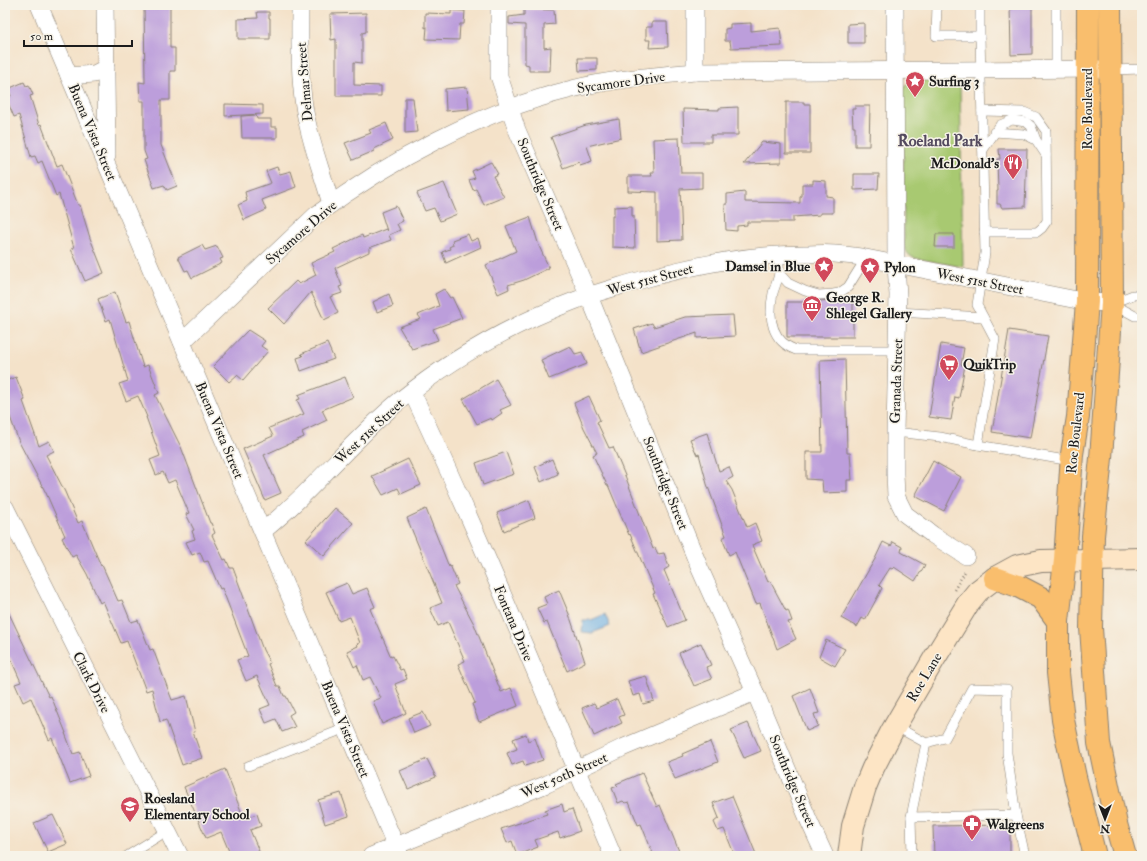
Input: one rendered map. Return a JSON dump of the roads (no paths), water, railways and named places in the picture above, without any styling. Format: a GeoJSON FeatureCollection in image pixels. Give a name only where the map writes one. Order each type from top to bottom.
{"type":"FeatureCollection","features":[{"type":"Feature","properties":{"kind":"main road","name":"Roe Boulevard"},"geometry":{"type":"LineString","coordinates":[[1088,5],[1087,302],[1078,417],[1071,460],[1065,560],[1058,620],[1058,673],[1063,720],[1075,777],[1095,856]]}},
{"type":"Feature","properties":{"kind":"main road","name":"Roe Boulevard"},"geometry":{"type":"LineString","coordinates":[[1110,5],[1112,303],[1101,458],[1093,536],[1090,628],[1100,743],[1116,824],[1126,856]]}},
{"type":"Feature","properties":{"kind":"main road"},"geometry":{"type":"LineString","coordinates":[[995,578],[1018,586],[1041,598],[1058,620]]}},
{"type":"Feature","properties":{"kind":"street","name":"Buena Vista Street"},"geometry":{"type":"LineString","coordinates":[[39,5],[398,851]]}},
{"type":"Feature","properties":{"kind":"street"},"geometry":{"type":"LineString","coordinates":[[105,5],[107,164]]}},
{"type":"Feature","properties":{"kind":"street","name":"Delmar Street"},"geometry":{"type":"LineString","coordinates":[[300,5],[300,55],[304,106],[309,133],[331,204]]}},
{"type":"Feature","properties":{"kind":"street","name":"Southridge Street"},"geometry":{"type":"LineString","coordinates":[[499,5],[499,76],[517,130],[588,296],[700,568],[825,856]]}},
{"type":"Feature","properties":{"kind":"street"},"geometry":{"type":"LineString","coordinates":[[695,5],[695,72]]}},
{"type":"Feature","properties":{"kind":"street","name":"Granada Street"},"geometry":{"type":"LineString","coordinates":[[895,5],[896,265],[898,296],[894,474],[896,496],[905,514],[933,535],[966,556]]}},
{"type":"Feature","properties":{"kind":"street"},"geometry":{"type":"LineString","coordinates":[[69,76],[94,74],[106,68]]}},
{"type":"Feature","properties":{"kind":"street","name":"Sycamore Drive"},"geometry":{"type":"LineString","coordinates":[[182,342],[316,215],[331,204],[380,172],[420,149],[472,124],[546,96],[574,89],[637,78],[695,72],[895,71],[1056,68],[1110,70]]}},
{"type":"Feature","properties":{"kind":"street","name":"West 51st Street"},"geometry":{"type":"LineString","coordinates":[[262,531],[305,494],[367,430],[435,373],[474,348],[524,322],[588,296],[674,271],[749,257],[778,254],[834,254],[866,258],[1087,302],[1112,303]]}},
{"type":"Feature","properties":{"kind":"street","name":"Fontana Drive"},"geometry":{"type":"LineString","coordinates":[[412,392],[447,466],[578,770],[613,856]]}},
{"type":"Feature","properties":{"kind":"street","name":"Clark Drive"},"geometry":{"type":"LineString","coordinates":[[5,507],[180,856]]}},
{"type":"Feature","properties":{"kind":"street","name":"Roe Lane"},"geometry":{"type":"LineString","coordinates":[[849,856],[852,826],[873,768],[894,726],[978,591],[995,578],[1017,566],[1041,561],[1142,559]]}},
{"type":"Feature","properties":{"kind":"street","name":"West 50th Street"},"geometry":{"type":"LineString","coordinates":[[371,856],[398,851],[578,770],[622,748],[755,692]]}},
{"type":"Feature","properties":{"kind":"lane"},"geometry":{"type":"LineString","coordinates":[[937,5],[936,36],[980,36]]}},
{"type":"Feature","properties":{"kind":"lane"},"geometry":{"type":"LineString","coordinates":[[978,445],[995,339],[977,305],[985,253],[980,5]]}},
{"type":"Feature","properties":{"kind":"lane"},"geometry":{"type":"LineString","coordinates":[[1056,5],[1056,68]]}},
{"type":"Feature","properties":{"kind":"lane","name":"Sycamore Drive"},"geometry":{"type":"LineString","coordinates":[[1110,70],[1142,69]]}},
{"type":"Feature","properties":{"kind":"lane"},"geometry":{"type":"LineString","coordinates":[[982,111],[1024,112],[1036,117],[1046,131],[1047,221],[1037,232],[984,232]]}},
{"type":"Feature","properties":{"kind":"lane"},"geometry":{"type":"LineString","coordinates":[[983,150],[1000,125],[1012,120],[1026,122],[1031,126],[1036,140],[1046,155]]}},
{"type":"Feature","properties":{"kind":"lane"},"geometry":{"type":"LineString","coordinates":[[994,132],[1024,134],[1036,140]]}},
{"type":"Feature","properties":{"kind":"lane"},"geometry":{"type":"LineString","coordinates":[[778,254],[779,273],[773,294],[771,319],[777,337],[786,346],[796,350],[897,350]]}},
{"type":"Feature","properties":{"kind":"lane"},"geometry":{"type":"LineString","coordinates":[[779,273],[788,283],[805,291],[819,295],[839,293],[848,287],[866,258]]}},
{"type":"Feature","properties":{"kind":"lane"},"geometry":{"type":"LineString","coordinates":[[1112,303],[1133,296],[1142,295]]}},
{"type":"Feature","properties":{"kind":"lane"},"geometry":{"type":"LineString","coordinates":[[1112,303],[1135,316],[1142,316]]}},
{"type":"Feature","properties":{"kind":"lane"},"geometry":{"type":"LineString","coordinates":[[898,312],[984,317]]}},
{"type":"Feature","properties":{"kind":"lane"},"geometry":{"type":"LineString","coordinates":[[895,432],[940,437],[978,445],[1071,460]]}},
{"type":"Feature","properties":{"kind":"lane"},"geometry":{"type":"LineString","coordinates":[[894,726],[926,743],[945,738],[972,688],[1007,689],[1007,752],[1016,815],[1025,856]]}},
{"type":"Feature","properties":{"kind":"lane"},"geometry":{"type":"LineString","coordinates":[[248,766],[346,728]]}},
{"type":"Feature","properties":{"kind":"lane"},"geometry":{"type":"LineString","coordinates":[[912,856],[911,817],[926,743]]}},
{"type":"Feature","properties":{"kind":"lane"},"geometry":{"type":"LineString","coordinates":[[911,817],[1016,815]]}},
{"type":"Feature","properties":{"kind":"lane"},"geometry":{"type":"LineString","coordinates":[[128,856],[167,831]]}},
{"type":"Feature","properties":{"kind":"water"},"geometry":{"type":"Polygon","coordinates":[[[605,614],[610,626],[592,633],[582,632],[583,620],[591,620],[605,614]]]}},
{"type":"Feature","properties":{"kind":"place","name":"Surfing 3"},"geometry":{"type":"Point","coordinates":[915,98]}},
{"type":"Feature","properties":{"kind":"place","name":"McDonald's"},"geometry":{"type":"Point","coordinates":[1013,180]}},
{"type":"Feature","properties":{"kind":"place","name":"Damsel in Blue"},"geometry":{"type":"Point","coordinates":[824,283]}},
{"type":"Feature","properties":{"kind":"place","name":"Pylon"},"geometry":{"type":"Point","coordinates":[870,284]}},
{"type":"Feature","properties":{"kind":"place","name":"George R. Shlegel Gallery"},"geometry":{"type":"Point","coordinates":[812,322]}},
{"type":"Feature","properties":{"kind":"place","name":"QuikTrip"},"geometry":{"type":"Point","coordinates":[949,381]}},
{"type":"Feature","properties":{"kind":"place","name":"Roesland Elementary School"},"geometry":{"type":"Point","coordinates":[130,823]}},
{"type":"Feature","properties":{"kind":"place","name":"Walgreens"},"geometry":{"type":"Point","coordinates":[972,841]}},
{"type":"Feature","properties":{"kind":"district","name":"Roeland Park"},"geometry":{"type":"Point","coordinates":[940,140]}}]}
